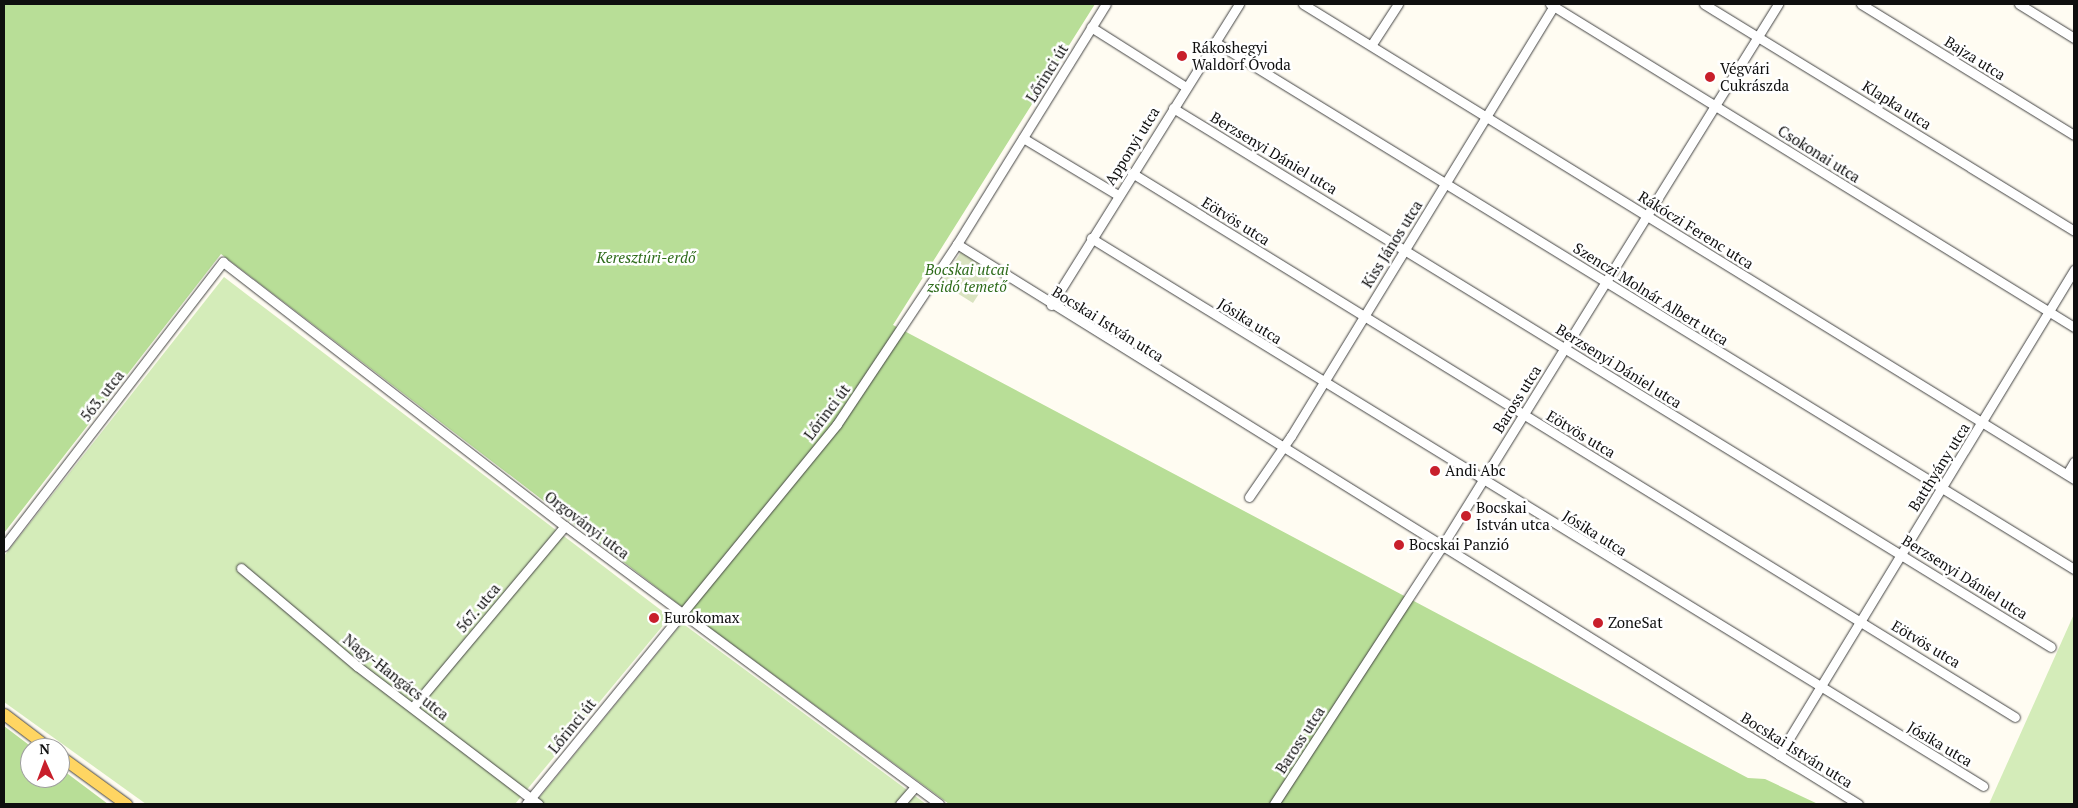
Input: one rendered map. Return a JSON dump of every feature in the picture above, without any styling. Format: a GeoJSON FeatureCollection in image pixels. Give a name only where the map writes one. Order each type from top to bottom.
{"type":"FeatureCollection","features":[{"type":"Feature","properties":{"kind":"main road"},"geometry":{"type":"LineString","coordinates":[[4,714],[36,738]]}},
{"type":"Feature","properties":{"kind":"main road"},"geometry":{"type":"LineString","coordinates":[[70,763],[126,804]]}},
{"type":"Feature","properties":{"kind":"street","name":"Lőrinci út"},"geometry":{"type":"LineString","coordinates":[[531,802],[682,613],[837,424],[957,244],[1106,4]]}},
{"type":"Feature","properties":{"kind":"street","name":"Apponyi utca"},"geometry":{"type":"LineString","coordinates":[[1051,305],[1091,238],[1239,4]]}},
{"type":"Feature","properties":{"kind":"street","name":"Rákóczi Ferenc utca"},"geometry":{"type":"LineString","coordinates":[[1303,4],[1488,115],[1646,216],[2071,476]]}},
{"type":"Feature","properties":{"kind":"street"},"geometry":{"type":"LineString","coordinates":[[1372,44],[1398,4]]}},
{"type":"Feature","properties":{"kind":"street","name":"Klapka utca"},"geometry":{"type":"LineString","coordinates":[[1704,4],[2074,231]]}},
{"type":"Feature","properties":{"kind":"street","name":"Baross utca"},"geometry":{"type":"LineString","coordinates":[[1274,804],[1442,546],[1778,4]]}},
{"type":"Feature","properties":{"kind":"street","name":"Bajza utca"},"geometry":{"type":"LineString","coordinates":[[1861,4],[2074,135]]}},
{"type":"Feature","properties":{"kind":"street"},"geometry":{"type":"LineString","coordinates":[[2019,4],[2074,38]]}},
{"type":"Feature","properties":{"kind":"street","name":"Csokonai utca"},"geometry":{"type":"LineString","coordinates":[[1553,5],[2074,327]]}},
{"type":"Feature","properties":{"kind":"street","name":"Kiss János utca"},"geometry":{"type":"LineString","coordinates":[[1249,497],[1446,184],[1553,5]]}},
{"type":"Feature","properties":{"kind":"street"},"geometry":{"type":"LineString","coordinates":[[1092,27],[1186,87]]}},
{"type":"Feature","properties":{"kind":"street","name":"Szenczi Molnár Albert utca"},"geometry":{"type":"LineString","coordinates":[[1214,42],[2074,569]]}},
{"type":"Feature","properties":{"kind":"street","name":"Berzsenyi Dániel utca"},"geometry":{"type":"LineString","coordinates":[[1173,108],[2051,647]]}},
{"type":"Feature","properties":{"kind":"street"},"geometry":{"type":"LineString","coordinates":[[1023,138],[1118,195]]}},
{"type":"Feature","properties":{"kind":"street","name":"Eötvös utca"},"geometry":{"type":"LineString","coordinates":[[1132,173],[2016,717]]}},
{"type":"Feature","properties":{"kind":"street","name":"Jósika utca"},"geometry":{"type":"LineString","coordinates":[[1091,238],[1819,688],[1983,786]]}},
{"type":"Feature","properties":{"kind":"street","name":"Bocskai István utca"},"geometry":{"type":"LineString","coordinates":[[957,244],[1051,305],[1858,804]]}},
{"type":"Feature","properties":{"kind":"street","name":"Orgoványi utca"},"geometry":{"type":"LineString","coordinates":[[223,262],[565,526],[938,804]]}},
{"type":"Feature","properties":{"kind":"street","name":"563. utca"},"geometry":{"type":"LineString","coordinates":[[4,546],[223,262]]}},
{"type":"Feature","properties":{"kind":"street","name":"Batthyány utca"},"geometry":{"type":"LineString","coordinates":[[1779,755],[2074,270]]}},
{"type":"Feature","properties":{"kind":"street"},"geometry":{"type":"LineString","coordinates":[[2071,476],[2074,462]]}},
{"type":"Feature","properties":{"kind":"street","name":"567. utca"},"geometry":{"type":"LineString","coordinates":[[413,707],[565,526]]}},
{"type":"Feature","properties":{"kind":"street","name":"Nagy-Hangács utca"},"geometry":{"type":"LineString","coordinates":[[241,568],[357,666],[413,707],[531,802]]}},
{"type":"Feature","properties":{"kind":"street"},"geometry":{"type":"LineString","coordinates":[[900,804],[915,786]]}},
{"type":"Feature","properties":{"kind":"green space","name":"Keresztúri-erdő"},"geometry":{"type":"Polygon","coordinates":[[[4,4],[1095,4],[893,325],[1748,778],[1765,779],[1818,804],[949,804],[698,619],[221,254],[4,533],[4,4]]]}},
{"type":"Feature","properties":{"kind":"green space","name":"Bocskai utcai zsidó temető"},"geometry":{"type":"Polygon","coordinates":[[[961,252],[993,272],[973,303],[941,283],[961,252]]]}},
{"type":"Feature","properties":{"kind":"green space"},"geometry":{"type":"Polygon","coordinates":[[[224,277],[670,617],[515,804],[146,804],[70,749],[70,738],[54,738],[4,702],[4,556],[224,277]]]}},
{"type":"Feature","properties":{"kind":"green space"},"geometry":{"type":"Polygon","coordinates":[[[2074,614],[2074,804],[1989,804],[2074,614]]]}},
{"type":"Feature","properties":{"kind":"green space"},"geometry":{"type":"Polygon","coordinates":[[[682,623],[926,804],[534,804],[682,623]]]}},
{"type":"Feature","properties":{"kind":"green space"},"geometry":{"type":"Polygon","coordinates":[[[4,726],[20,738],[20,788],[70,788],[70,776],[108,804],[4,804],[4,726]]]}},
{"type":"Feature","properties":{"kind":"place","name":"Rákoshegyi Waldorf Óvoda"},"geometry":{"type":"Point","coordinates":[1182,56]}},
{"type":"Feature","properties":{"kind":"place","name":"Végvári Cukrászda"},"geometry":{"type":"Point","coordinates":[1710,77]}},
{"type":"Feature","properties":{"kind":"place","name":"Andi Abc"},"geometry":{"type":"Point","coordinates":[1435,471]}},
{"type":"Feature","properties":{"kind":"place","name":"Bocskai István utca"},"geometry":{"type":"Point","coordinates":[1466,516]}},
{"type":"Feature","properties":{"kind":"place","name":"Bocskai Panzió"},"geometry":{"type":"Point","coordinates":[1399,545]}},
{"type":"Feature","properties":{"kind":"place","name":"Eurokomax"},"geometry":{"type":"Point","coordinates":[654,618]}},
{"type":"Feature","properties":{"kind":"place","name":"ZoneSat"},"geometry":{"type":"Point","coordinates":[1598,623]}}]}
